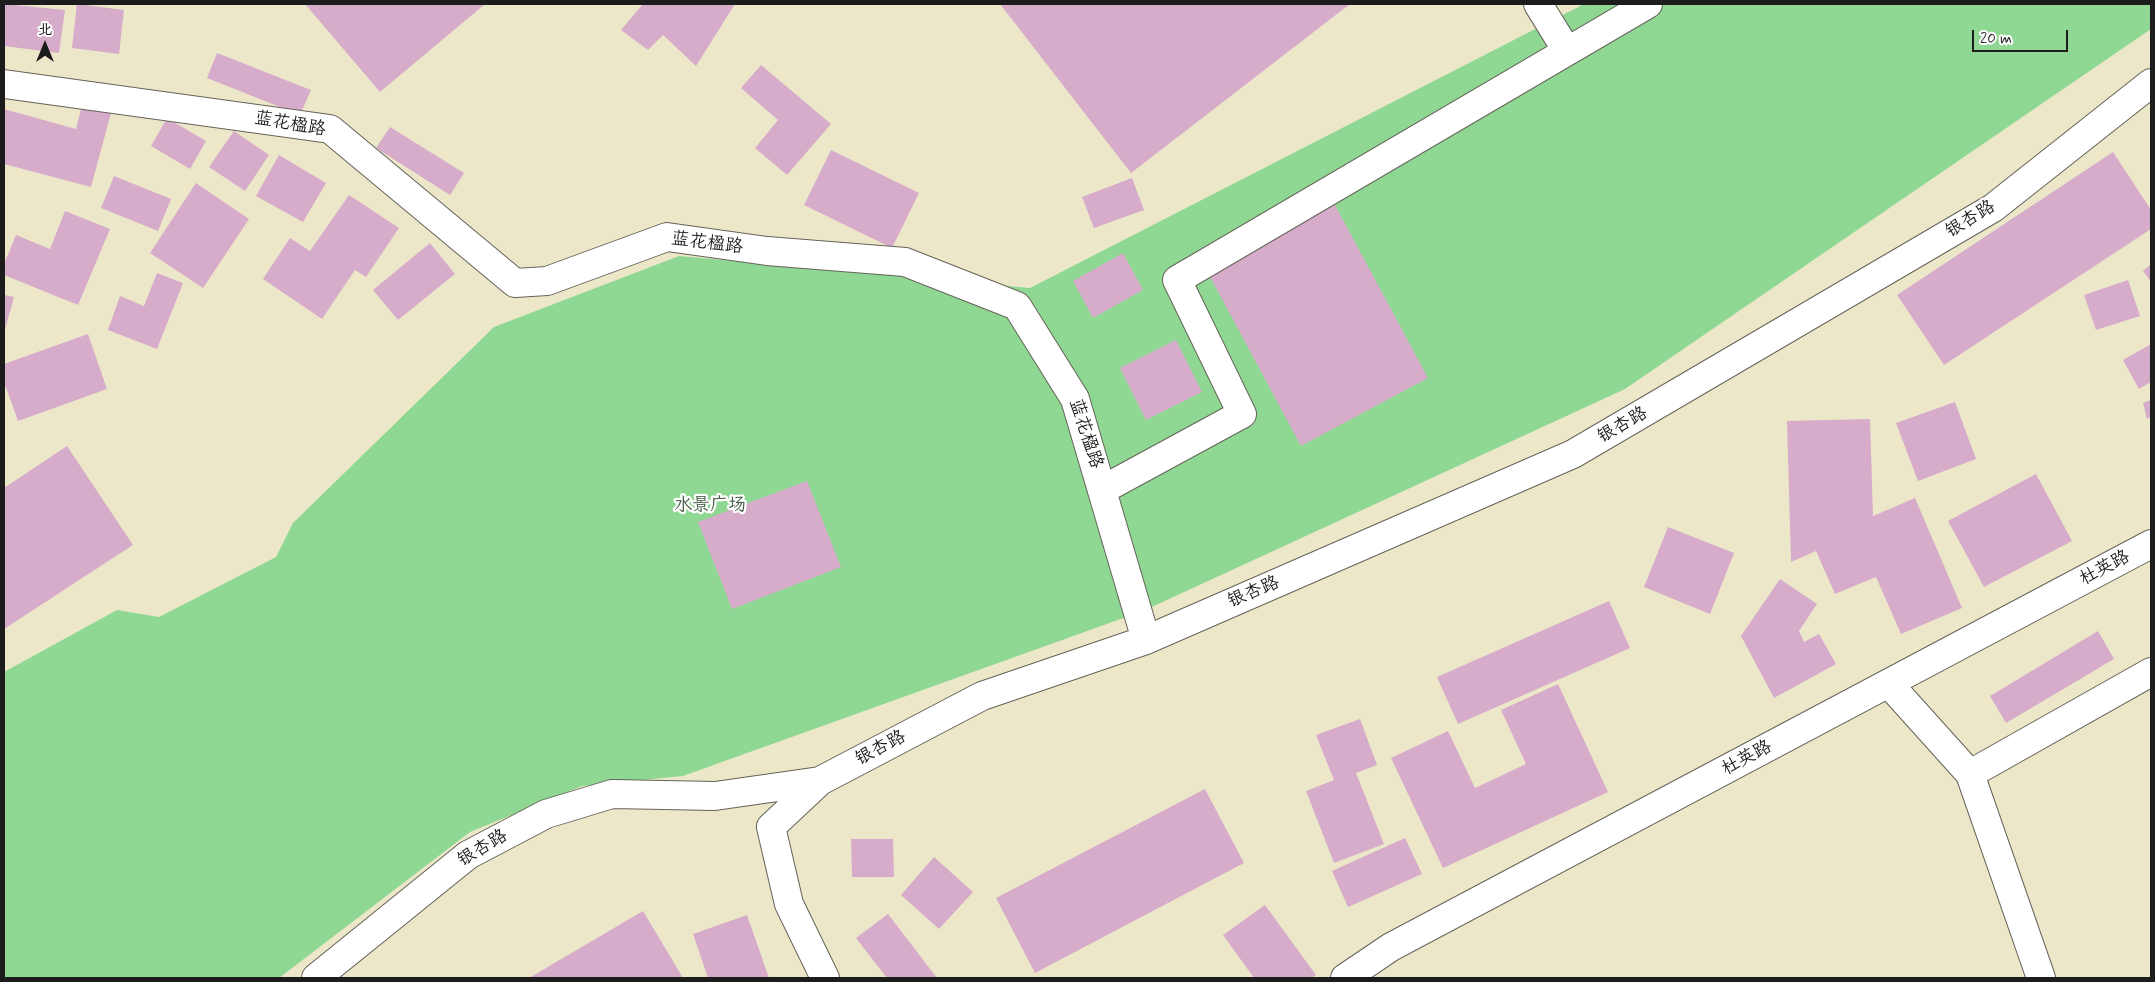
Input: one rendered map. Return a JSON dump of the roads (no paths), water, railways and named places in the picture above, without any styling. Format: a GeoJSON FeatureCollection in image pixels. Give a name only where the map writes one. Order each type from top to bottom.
{"type":"FeatureCollection","features":[{"type":"Feature","properties":{"kind":"street"},"geometry":{"type":"LineString","coordinates":[[1538,4],[1567,51]]}},
{"type":"Feature","properties":{"kind":"street"},"geometry":{"type":"LineString","coordinates":[[1102,490],[1242,414],[1177,280],[1648,4]]}},
{"type":"Feature","properties":{"kind":"street","name":"银杏路"},"geometry":{"type":"LineString","coordinates":[[316,978],[468,855],[546,814],[612,794],[715,796],[820,781],[982,696],[1146,640],[1573,454],[1993,208],[2151,83]]}},
{"type":"Feature","properties":{"kind":"street","name":"蓝花楹路"},"geometry":{"type":"LineString","coordinates":[[4,84],[330,129],[516,283],[547,281],[667,237],[767,251],[905,262],[1017,306],[1075,399],[1146,640]]}},
{"type":"Feature","properties":{"kind":"street","name":"杜英路"},"geometry":{"type":"LineString","coordinates":[[1345,978],[1391,947],[2151,544]]}},
{"type":"Feature","properties":{"kind":"street"},"geometry":{"type":"LineString","coordinates":[[1970,774],[2151,672]]}},
{"type":"Feature","properties":{"kind":"street"},"geometry":{"type":"LineString","coordinates":[[1888,684],[1970,774],[2041,978]]}},
{"type":"Feature","properties":{"kind":"street"},"geometry":{"type":"LineString","coordinates":[[820,781],[771,827],[789,904],[825,978]]}},
{"type":"Feature","properties":{"kind":"park label","name":"水景广场"},"geometry":{"type":"Point","coordinates":[710,506]}}]}
